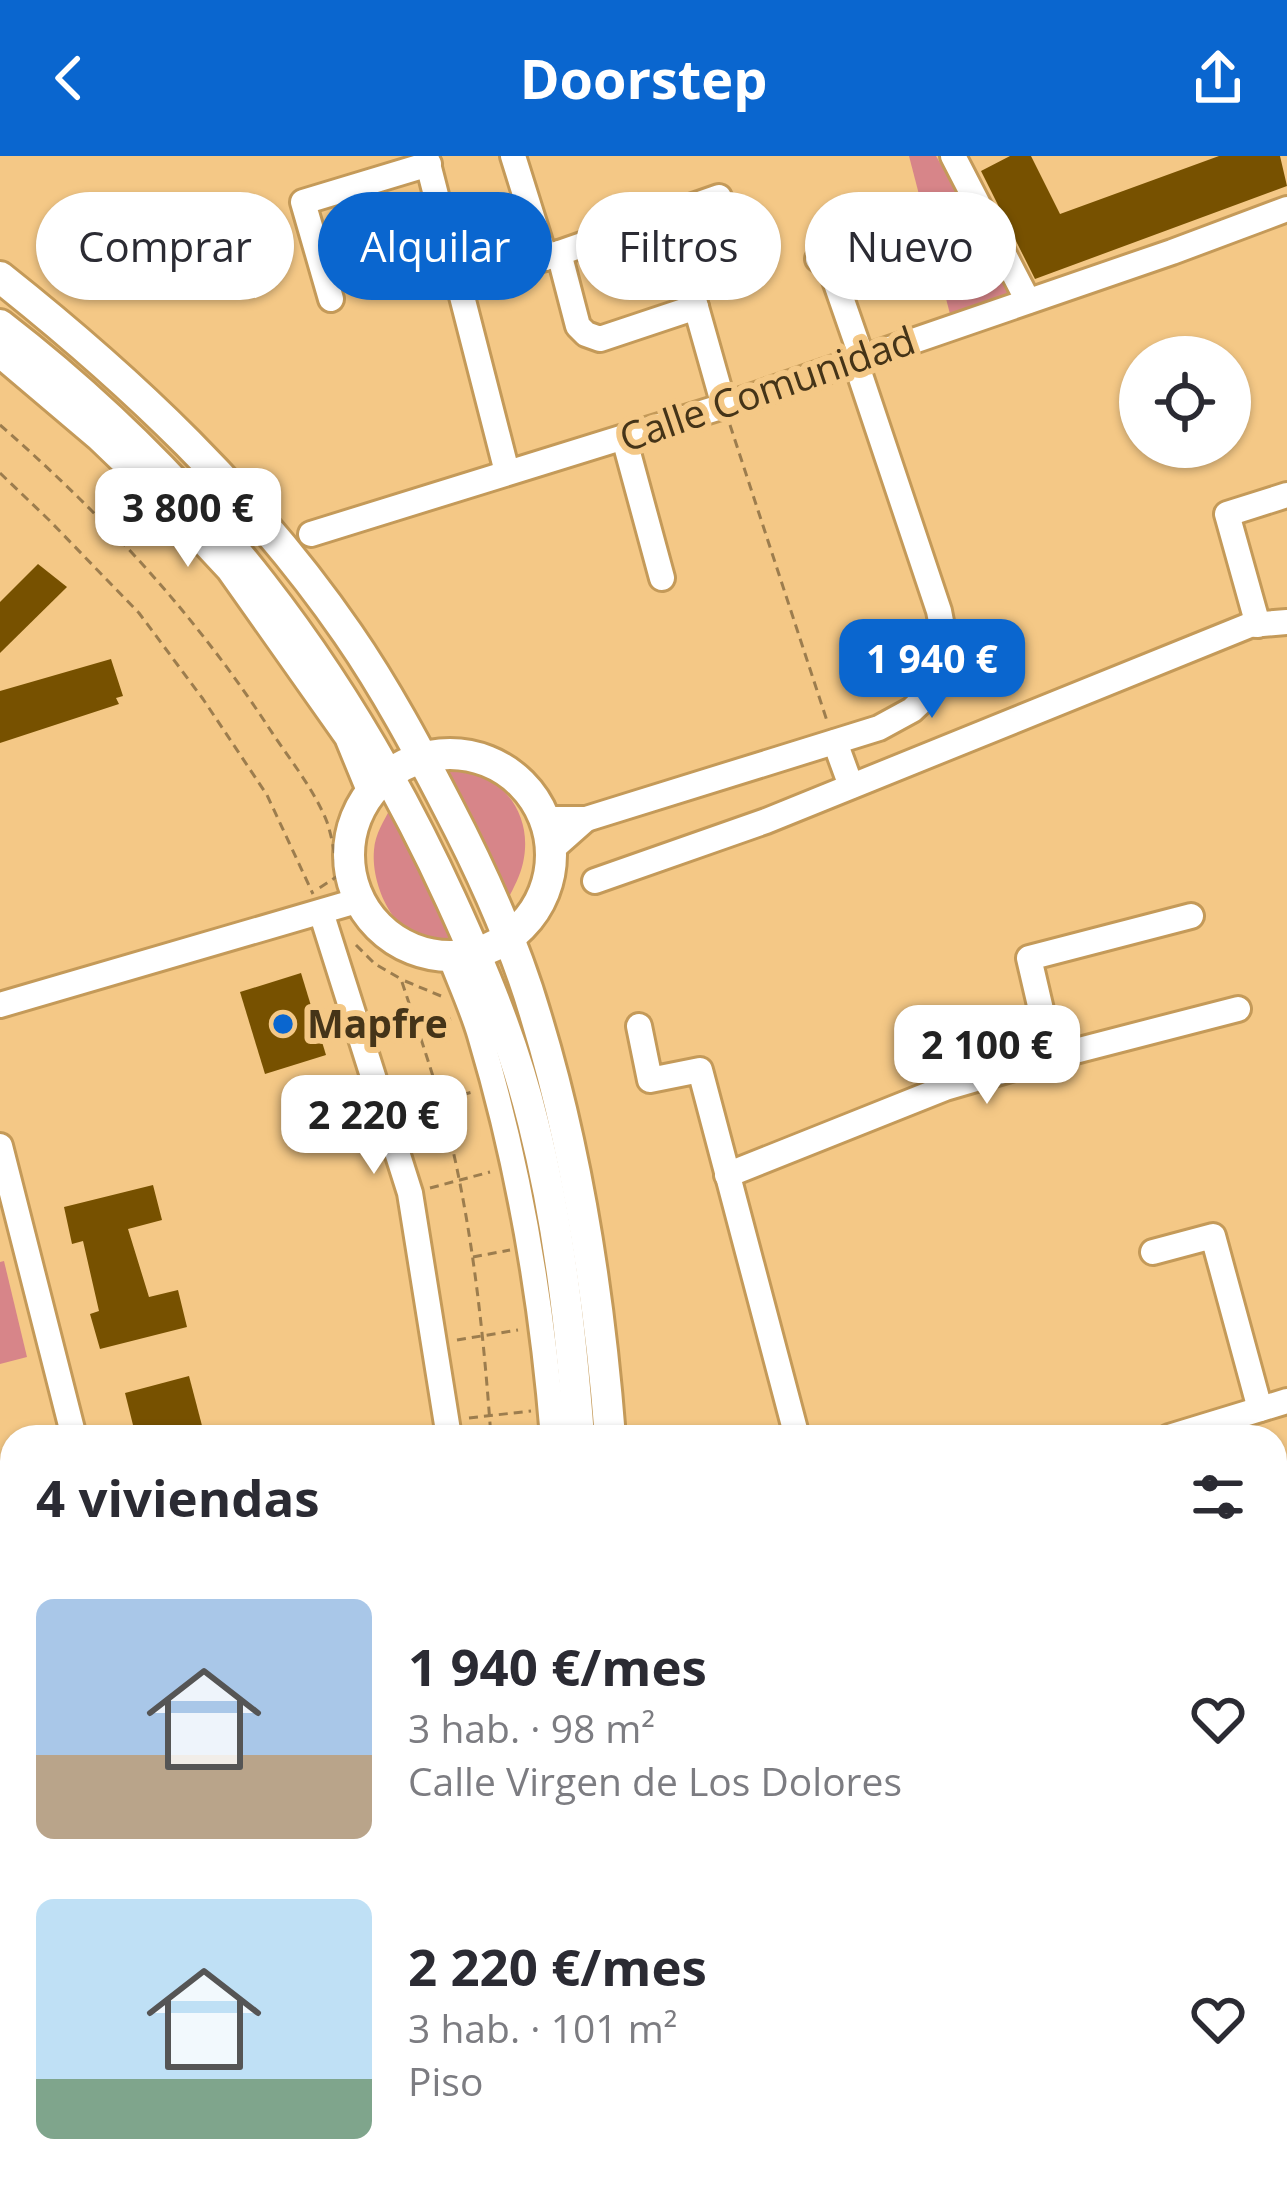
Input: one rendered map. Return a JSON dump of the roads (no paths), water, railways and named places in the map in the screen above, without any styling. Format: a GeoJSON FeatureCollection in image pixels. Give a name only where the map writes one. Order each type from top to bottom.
{"type":"FeatureCollection","features":[{"type":"Feature","properties":{"kind":"main road"},"geometry":{"type":"LineString","coordinates":[[0,278],[118,376],[245,503],[349,635],[423,757],[461,832],[535,1012],[580,1193],[599,1316],[609,1425]]}},
{"type":"Feature","properties":{"kind":"main road"},"geometry":{"type":"LineString","coordinates":[[0,325],[93,401],[153,458],[265,585],[344,697],[380,783],[519,1070],[547,1183],[566,1298],[578,1425]]}},
{"type":"Feature","properties":{"kind":"main road"},"geometry":{"type":"LineString","coordinates":[[460,754],[488,760],[532,794],[545,819],[551,850],[548,880],[536,908],[507,939],[463,955],[428,954],[388,934],[360,900],[351,873],[356,817],[380,783],[423,757],[460,754]]}},
{"type":"Feature","properties":{"kind":"street"},"geometry":{"type":"LineString","coordinates":[[514,156],[528,192]]}},
{"type":"Feature","properties":{"kind":"street"},"geometry":{"type":"LineString","coordinates":[[953,156],[1028,301]]}},
{"type":"Feature","properties":{"kind":"street"},"geometry":{"type":"LineString","coordinates":[[334,192],[428,160],[436,192]]}},
{"type":"Feature","properties":{"kind":"street"},"geometry":{"type":"LineString","coordinates":[[318,197],[304,202],[318,252]]}},
{"type":"Feature","properties":{"kind":"street","name":"Calle Comunidad"},"geometry":{"type":"LineString","coordinates":[[311,533],[724,406],[1287,209]]}},
{"type":"Feature","properties":{"kind":"street"},"geometry":{"type":"LineString","coordinates":[[576,248],[552,256],[578,326],[593,338],[696,307]]}},
{"type":"Feature","properties":{"kind":"street"},"geometry":{"type":"LineString","coordinates":[[464,300],[507,472]]}},
{"type":"Feature","properties":{"kind":"street"},"geometry":{"type":"LineString","coordinates":[[694,300],[724,406]]}},
{"type":"Feature","properties":{"kind":"street"},"geometry":{"type":"LineString","coordinates":[[545,819],[586,819],[879,728],[912,710],[931,692],[945,664],[939,610],[840,300]]}},
{"type":"Feature","properties":{"kind":"street"},"geometry":{"type":"LineString","coordinates":[[0,355],[98,438],[229,570],[380,783]]}},
{"type":"Feature","properties":{"kind":"street"},"geometry":{"type":"LineString","coordinates":[[624,438],[662,578]]}},
{"type":"Feature","properties":{"kind":"street"},"geometry":{"type":"LineString","coordinates":[[1258,625],[1227,514],[1287,495]]}},
{"type":"Feature","properties":{"kind":"street"},"geometry":{"type":"LineString","coordinates":[[595,881],[766,821],[1258,625],[1287,622]]}},
{"type":"Feature","properties":{"kind":"street"},"geometry":{"type":"LineString","coordinates":[[835,742],[851,786]]}},
{"type":"Feature","properties":{"kind":"street"},"geometry":{"type":"LineString","coordinates":[[551,850],[586,819]]}},
{"type":"Feature","properties":{"kind":"street"},"geometry":{"type":"LineString","coordinates":[[0,1005],[360,900]]}},
{"type":"Feature","properties":{"kind":"street"},"geometry":{"type":"LineString","coordinates":[[321,913],[410,1193],[448,1425]]}},
{"type":"Feature","properties":{"kind":"street"},"geometry":{"type":"LineString","coordinates":[[1052,1057],[1028,958],[1190,916]]}},
{"type":"Feature","properties":{"kind":"street"},"geometry":{"type":"LineString","coordinates":[[463,955],[521,1196],[552,1425]]}},
{"type":"Feature","properties":{"kind":"street"},"geometry":{"type":"LineString","coordinates":[[727,1174],[945,1088],[1238,1009]]}},
{"type":"Feature","properties":{"kind":"street"},"geometry":{"type":"LineString","coordinates":[[639,1027],[650,1080],[700,1070],[794,1425]]}},
{"type":"Feature","properties":{"kind":"street"},"geometry":{"type":"LineString","coordinates":[[0,1147],[71,1425]]}},
{"type":"Feature","properties":{"kind":"street"},"geometry":{"type":"LineString","coordinates":[[1153,1252],[1214,1236],[1260,1409]]}},
{"type":"Feature","properties":{"kind":"street"},"geometry":{"type":"LineString","coordinates":[[1208,1425],[1287,1401]]}},
{"type":"Feature","properties":{"kind":"place","name":"Mapfre"},"geometry":{"type":"Point","coordinates":[283,1024]}}]}
